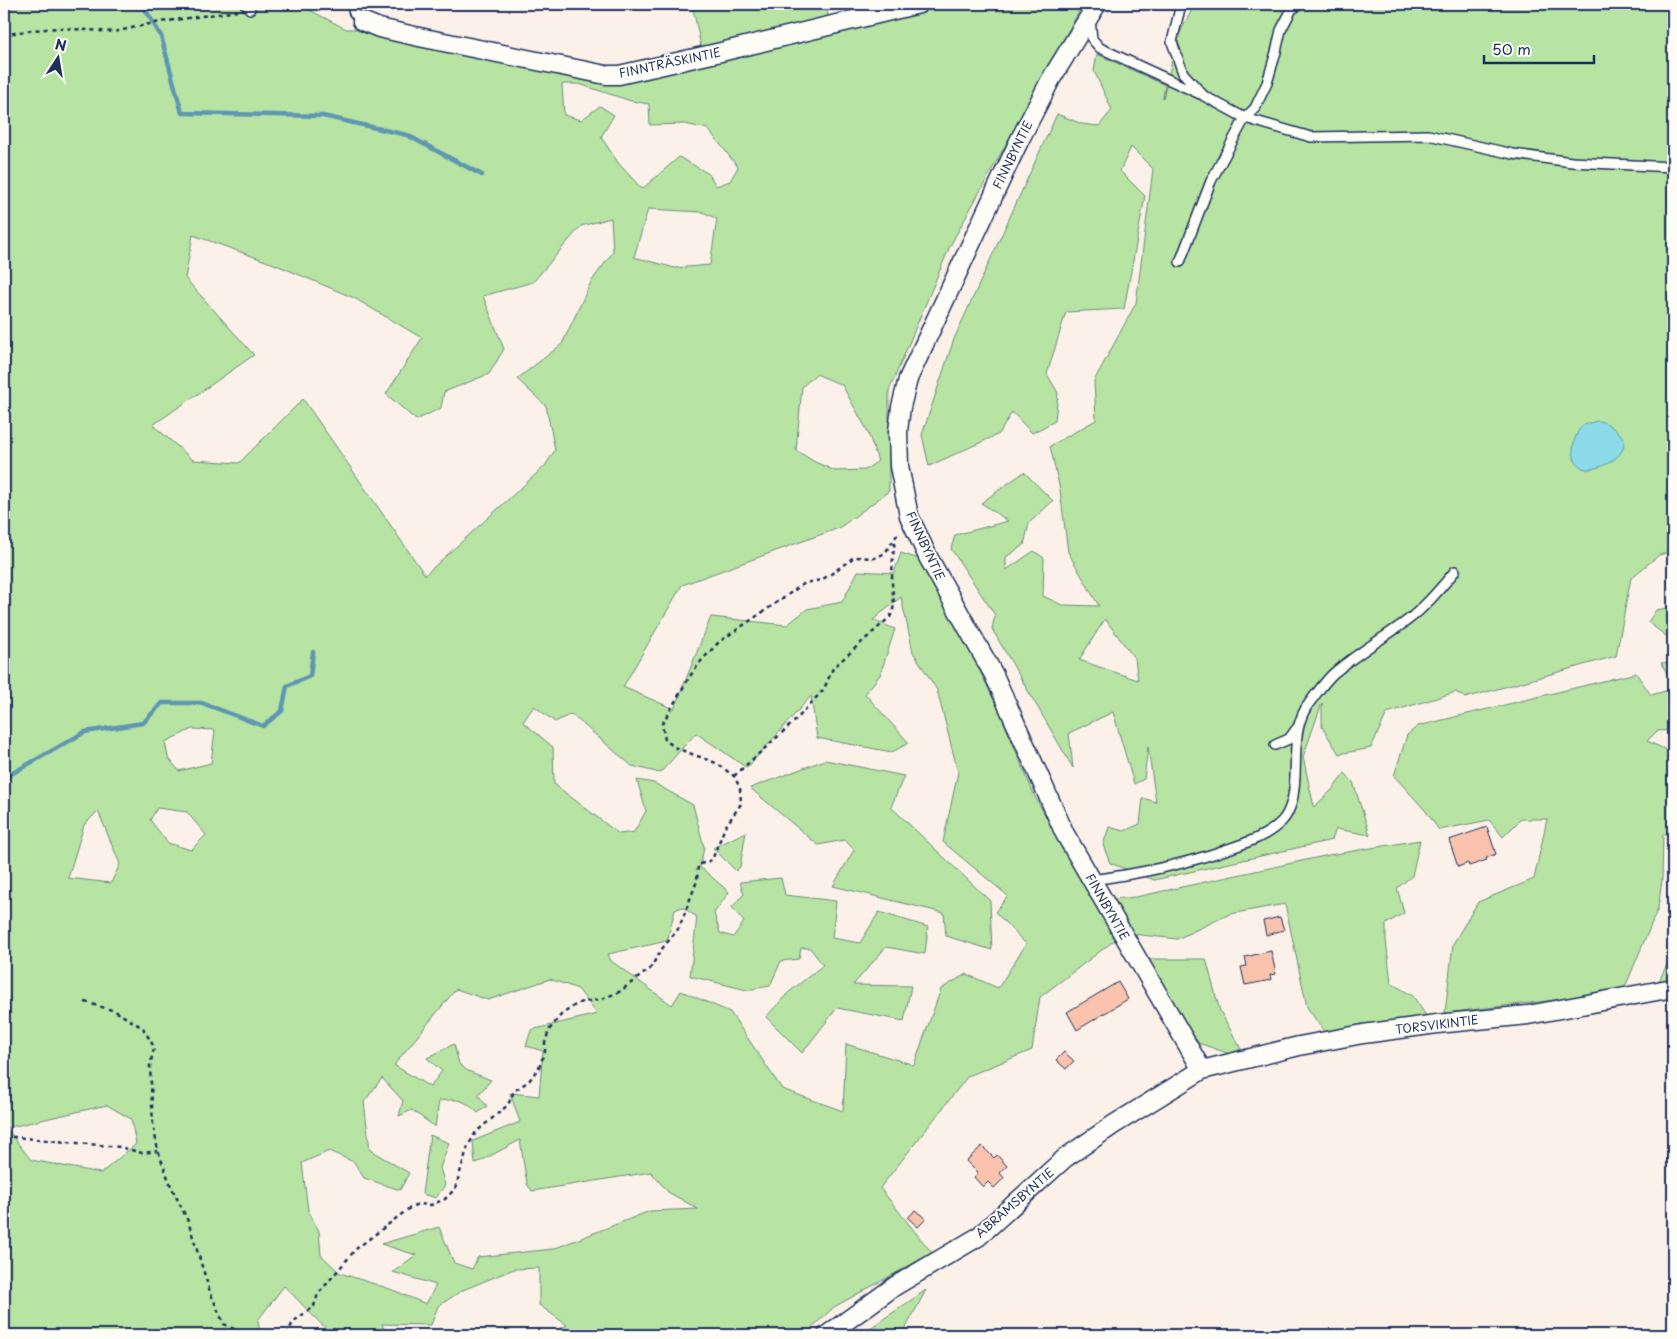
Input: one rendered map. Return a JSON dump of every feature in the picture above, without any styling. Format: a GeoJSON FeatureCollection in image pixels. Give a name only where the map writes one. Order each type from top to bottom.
{"type":"FeatureCollection","features":[{"type":"Feature","properties":{"kind":"street","name":"FINNTRÄSKINTIE"},"geometry":{"type":"LineString","coordinates":[[362,21],[379,28],[419,37],[606,75],[619,75],[919,4]]}},
{"type":"Feature","properties":{"kind":"street","name":"FINNBYNTIE"},"geometry":{"type":"LineString","coordinates":[[1093,10],[1050,80],[1019,141],[908,379],[901,406],[898,430],[899,466],[909,516],[928,557],[994,675],[1065,834],[1202,1070]]}},
{"type":"Feature","properties":{"kind":"street","name":"TORSVIKINTIE"},"geometry":{"type":"LineString","coordinates":[[1202,1070],[1299,1046],[1363,1034],[1528,1015],[1673,988]]}},
{"type":"Feature","properties":{"kind":"street","name":"ABRAMSBYNTIE"},"geometry":{"type":"LineString","coordinates":[[828,1335],[895,1286],[978,1237],[1073,1152],[1202,1070]]}},
{"type":"Feature","properties":{"kind":"lane"},"geometry":{"type":"LineString","coordinates":[[350,4],[354,13],[362,21]]}},
{"type":"Feature","properties":{"kind":"lane"},"geometry":{"type":"LineString","coordinates":[[1181,4],[1172,42],[1183,73],[1204,96]]}},
{"type":"Feature","properties":{"kind":"lane"},"geometry":{"type":"LineString","coordinates":[[1180,262],[1211,181],[1245,118],[1255,108],[1267,83],[1281,30],[1292,9],[1298,5]]}},
{"type":"Feature","properties":{"kind":"lane"},"geometry":{"type":"LineString","coordinates":[[1093,10],[1092,39],[1100,48],[1204,96],[1245,118],[1311,137],[1428,135],[1513,154],[1572,162],[1673,167]]}},
{"type":"Feature","properties":{"kind":"lane"},"geometry":{"type":"LineString","coordinates":[[1275,745],[1289,739],[1297,728],[1302,714],[1309,703],[1332,674],[1410,619],[1439,591],[1455,570]]}},
{"type":"Feature","properties":{"kind":"lane"},"geometry":{"type":"LineString","coordinates":[[1091,880],[1144,873],[1175,866],[1252,841],[1271,830],[1282,821],[1292,802],[1297,752],[1297,728]]}},
{"type":"Feature","properties":{"kind":"path"},"geometry":{"type":"LineString","coordinates":[[4,35],[31,30],[60,28],[114,32],[248,6]]}},
{"type":"Feature","properties":{"kind":"path"},"geometry":{"type":"LineString","coordinates":[[260,1335],[287,1334],[293,1322],[314,1306],[318,1294],[356,1249],[411,1206],[418,1204],[431,1205],[445,1199],[455,1190],[468,1146],[476,1132],[508,1105],[514,1091],[534,1074],[545,1052],[545,1043],[549,1030],[561,1015],[578,1002],[602,999],[619,992],[650,969],[661,950],[679,928],[697,881],[698,865],[712,860],[725,827],[741,804],[740,788],[734,776],[716,764],[676,748],[665,740],[662,724],[690,676],[718,642],[805,583],[820,580],[854,557],[875,558],[885,554],[909,516]]}},
{"type":"Feature","properties":{"kind":"path"},"geometry":{"type":"LineString","coordinates":[[734,776],[795,721],[824,689],[833,668],[890,617],[894,609],[892,560],[895,538]]}},
{"type":"Feature","properties":{"kind":"path"},"geometry":{"type":"LineString","coordinates":[[85,1002],[115,1012],[143,1028],[154,1047],[150,1066],[153,1124],[158,1151],[171,1186],[188,1221],[210,1292],[224,1324],[246,1335]]}},
{"type":"Feature","properties":{"kind":"path"},"geometry":{"type":"LineString","coordinates":[[4,1136],[120,1147],[142,1153],[158,1151]]}},
{"type":"Feature","properties":{"kind":"green space"},"geometry":{"type":"Polygon","coordinates":[[[4,4],[298,4],[346,29],[362,29],[585,78],[831,31],[952,4],[1083,4],[950,246],[889,391],[889,491],[839,528],[682,585],[623,687],[674,709],[711,617],[787,625],[807,609],[842,602],[858,571],[894,573],[901,553],[919,559],[976,663],[999,710],[1035,797],[1115,940],[1040,997],[1032,1050],[968,1076],[880,1188],[932,1253],[834,1307],[804,1335],[549,1335],[567,1325],[539,1305],[539,1268],[514,1269],[463,1290],[438,1306],[431,1325],[382,1324],[387,1335],[332,1335],[284,1286],[258,1320],[260,1335],[4,1335],[4,4]],[[562,84],[564,115],[581,120],[600,106],[614,115],[601,137],[619,164],[642,189],[679,157],[709,174],[716,186],[730,181],[738,167],[708,129],[685,124],[650,125],[649,104],[631,101],[579,84],[562,84]],[[648,209],[634,257],[675,268],[710,265],[717,219],[703,212],[648,209]],[[611,218],[581,226],[533,282],[483,296],[504,349],[489,374],[444,392],[441,408],[416,420],[386,394],[422,338],[354,298],[274,264],[193,235],[185,278],[254,355],[153,425],[193,460],[239,463],[303,399],[425,575],[545,466],[555,450],[546,406],[517,379],[562,344],[591,282],[613,252],[611,218]],[[816,374],[802,387],[796,450],[813,461],[835,471],[865,470],[878,461],[867,430],[842,385],[816,374]],[[901,597],[873,620],[895,629],[880,675],[865,694],[909,743],[892,752],[817,738],[811,696],[747,768],[696,733],[660,773],[632,766],[571,714],[555,722],[534,706],[523,722],[553,747],[554,784],[619,834],[634,832],[646,811],[637,780],[654,783],[693,805],[704,847],[700,867],[729,892],[714,913],[720,933],[733,937],[744,922],[732,907],[744,894],[740,882],[781,878],[785,895],[836,901],[832,938],[860,943],[879,912],[928,927],[925,954],[886,947],[853,985],[911,986],[904,1021],[837,1008],[802,1053],[766,1017],[788,993],[823,965],[810,948],[801,948],[799,959],[781,961],[770,986],[747,990],[690,976],[697,917],[682,907],[675,910],[667,941],[608,954],[611,961],[672,1005],[681,991],[730,1012],[782,1089],[843,1111],[846,1044],[914,1065],[941,989],[966,974],[998,988],[1026,944],[995,912],[1008,896],[943,842],[958,772],[937,690],[913,652],[901,597]],[[192,729],[165,742],[168,757],[179,771],[211,763],[215,730],[192,729]],[[157,808],[150,820],[168,843],[191,850],[206,835],[187,812],[157,808]],[[98,811],[84,825],[68,878],[111,883],[120,864],[98,811]],[[550,979],[488,1000],[456,989],[394,1065],[430,1087],[442,1071],[427,1058],[454,1044],[459,1064],[468,1071],[491,1080],[478,1095],[487,1106],[478,1113],[464,1102],[439,1101],[435,1127],[412,1110],[399,1116],[403,1101],[382,1078],[364,1102],[370,1150],[409,1173],[400,1190],[364,1178],[354,1162],[329,1151],[302,1163],[308,1210],[319,1231],[321,1255],[340,1273],[390,1289],[426,1304],[436,1285],[393,1272],[416,1255],[381,1244],[439,1227],[454,1263],[472,1269],[478,1257],[553,1249],[650,1211],[698,1209],[668,1192],[651,1172],[532,1191],[527,1184],[520,1140],[475,1164],[473,1141],[520,1122],[510,1093],[539,1096],[543,1051],[526,1046],[531,1030],[597,1014],[578,989],[550,979]],[[107,1105],[6,1128],[31,1160],[101,1173],[136,1144],[131,1119],[107,1105]]]}},
{"type":"Feature","properties":{"kind":"green space"},"geometry":{"type":"Polygon","coordinates":[[[692,4],[825,4],[829,18],[702,51],[692,4]]]}},
{"type":"Feature","properties":{"kind":"green space"},"geometry":{"type":"Polygon","coordinates":[[[1195,4],[1673,4],[1673,551],[1659,555],[1631,578],[1616,656],[1465,698],[1456,692],[1387,713],[1371,748],[1339,754],[1322,727],[1322,703],[1303,757],[1314,807],[1332,790],[1345,773],[1353,782],[1370,835],[1336,829],[1332,840],[1154,880],[1110,863],[1103,845],[1109,827],[1124,831],[1140,824],[1143,798],[1156,802],[1148,747],[1144,779],[1134,784],[1113,712],[1069,733],[1073,768],[992,629],[995,615],[951,549],[955,535],[1008,521],[981,503],[1024,472],[1053,501],[1029,523],[1024,545],[1006,557],[1006,570],[1034,551],[1044,558],[1043,596],[1062,605],[1099,606],[1068,552],[1060,490],[1050,446],[1096,420],[1094,381],[1136,303],[1153,169],[1131,147],[1120,171],[1145,196],[1124,309],[1066,312],[1047,374],[1058,393],[1055,421],[1032,433],[1012,412],[999,434],[929,466],[922,435],[954,339],[1057,114],[1082,124],[1099,126],[1112,110],[1094,71],[1097,54],[1165,85],[1163,98],[1178,36],[1195,4]],[[1105,619],[1079,660],[1138,680],[1135,659],[1105,619]]]}},
{"type":"Feature","properties":{"kind":"green space"},"geometry":{"type":"Polygon","coordinates":[[[1673,607],[1673,629],[1666,636],[1648,622],[1656,610],[1673,607]]]}},
{"type":"Feature","properties":{"kind":"green space"},"geometry":{"type":"Polygon","coordinates":[[[1673,662],[1673,684],[1661,663],[1673,662]]]}},
{"type":"Feature","properties":{"kind":"green space"},"geometry":{"type":"Polygon","coordinates":[[[1636,673],[1651,695],[1673,689],[1673,730],[1657,731],[1647,741],[1673,753],[1673,834],[1663,834],[1662,881],[1658,908],[1623,992],[1445,1013],[1453,944],[1478,902],[1534,879],[1547,819],[1521,819],[1503,837],[1489,820],[1439,830],[1425,810],[1394,776],[1407,735],[1418,726],[1636,673]]]}},
{"type":"Feature","properties":{"kind":"green space"},"geometry":{"type":"Polygon","coordinates":[[[825,760],[904,776],[891,807],[990,901],[992,950],[946,936],[944,913],[833,886],[854,850],[845,840],[818,845],[750,788],[825,760]]]}},
{"type":"Feature","properties":{"kind":"green space"},"geometry":{"type":"Polygon","coordinates":[[[746,832],[740,867],[736,871],[713,848],[746,832]]]}},
{"type":"Feature","properties":{"kind":"green space"},"geometry":{"type":"Polygon","coordinates":[[[1420,840],[1412,876],[1397,888],[1404,913],[1386,924],[1386,940],[1391,983],[1413,996],[1429,1020],[1325,1033],[1307,1007],[1285,904],[1230,914],[1177,939],[1132,934],[1111,899],[1136,897],[1329,855],[1420,840]]]}},
{"type":"Feature","properties":{"kind":"green space"},"geometry":{"type":"Polygon","coordinates":[[[1673,952],[1673,983],[1656,987],[1673,952]]]}},
{"type":"Feature","properties":{"kind":"green space"},"geometry":{"type":"Polygon","coordinates":[[[1146,959],[1206,959],[1220,1011],[1241,1049],[1230,1054],[1198,1043],[1165,993],[1146,959]]]}},
{"type":"Feature","properties":{"kind":"green space"},"geometry":{"type":"Polygon","coordinates":[[[430,1135],[449,1143],[440,1168],[445,1185],[436,1198],[422,1194],[430,1135]]]}},
{"type":"Feature","properties":{"kind":"green space"},"geometry":{"type":"Polygon","coordinates":[[[926,1290],[902,1335],[860,1335],[926,1290]]]}},
{"type":"Feature","properties":{"kind":"water"},"geometry":{"type":"Polygon","coordinates":[[[1597,421],[1608,425],[1621,436],[1624,442],[1623,449],[1619,455],[1605,465],[1585,469],[1574,458],[1574,443],[1577,433],[1583,426],[1597,421]]]}},
{"type":"Feature","properties":{"kind":"building"},"geometry":{"type":"Polygon","coordinates":[[[1487,827],[1496,854],[1486,858],[1487,860],[1469,866],[1468,863],[1458,867],[1449,840],[1487,827]]]}},
{"type":"Feature","properties":{"kind":"building"},"geometry":{"type":"Polygon","coordinates":[[[1280,917],[1284,930],[1266,935],[1263,921],[1280,917]]]}},
{"type":"Feature","properties":{"kind":"building"},"geometry":{"type":"Polygon","coordinates":[[[1271,951],[1276,974],[1270,975],[1271,980],[1245,985],[1241,967],[1247,966],[1245,957],[1271,951]]]}},
{"type":"Feature","properties":{"kind":"building"},"geometry":{"type":"Polygon","coordinates":[[[1118,982],[1128,999],[1077,1030],[1067,1012],[1118,982]]]}},
{"type":"Feature","properties":{"kind":"building"},"geometry":{"type":"Polygon","coordinates":[[[1064,1052],[1074,1061],[1066,1069],[1056,1060],[1064,1052]]]}},
{"type":"Feature","properties":{"kind":"building"},"geometry":{"type":"Polygon","coordinates":[[[982,1146],[994,1158],[997,1155],[1007,1166],[1000,1173],[1004,1178],[994,1188],[988,1182],[983,1187],[974,1177],[978,1173],[966,1161],[982,1146]]]}},
{"type":"Feature","properties":{"kind":"building"},"geometry":{"type":"Polygon","coordinates":[[[915,1210],[926,1219],[918,1227],[908,1218],[915,1210]]]}},
{"type":"Feature","properties":{"kind":"waterway"},"geometry":{"type":"LineString","coordinates":[[142,4],[161,36],[182,113],[323,116],[407,135],[482,175]]}},
{"type":"Feature","properties":{"kind":"waterway"},"geometry":{"type":"LineString","coordinates":[[4,778],[85,732],[143,723],[162,703],[202,703],[263,726],[282,711],[287,686],[310,676],[313,652]]}}]}
